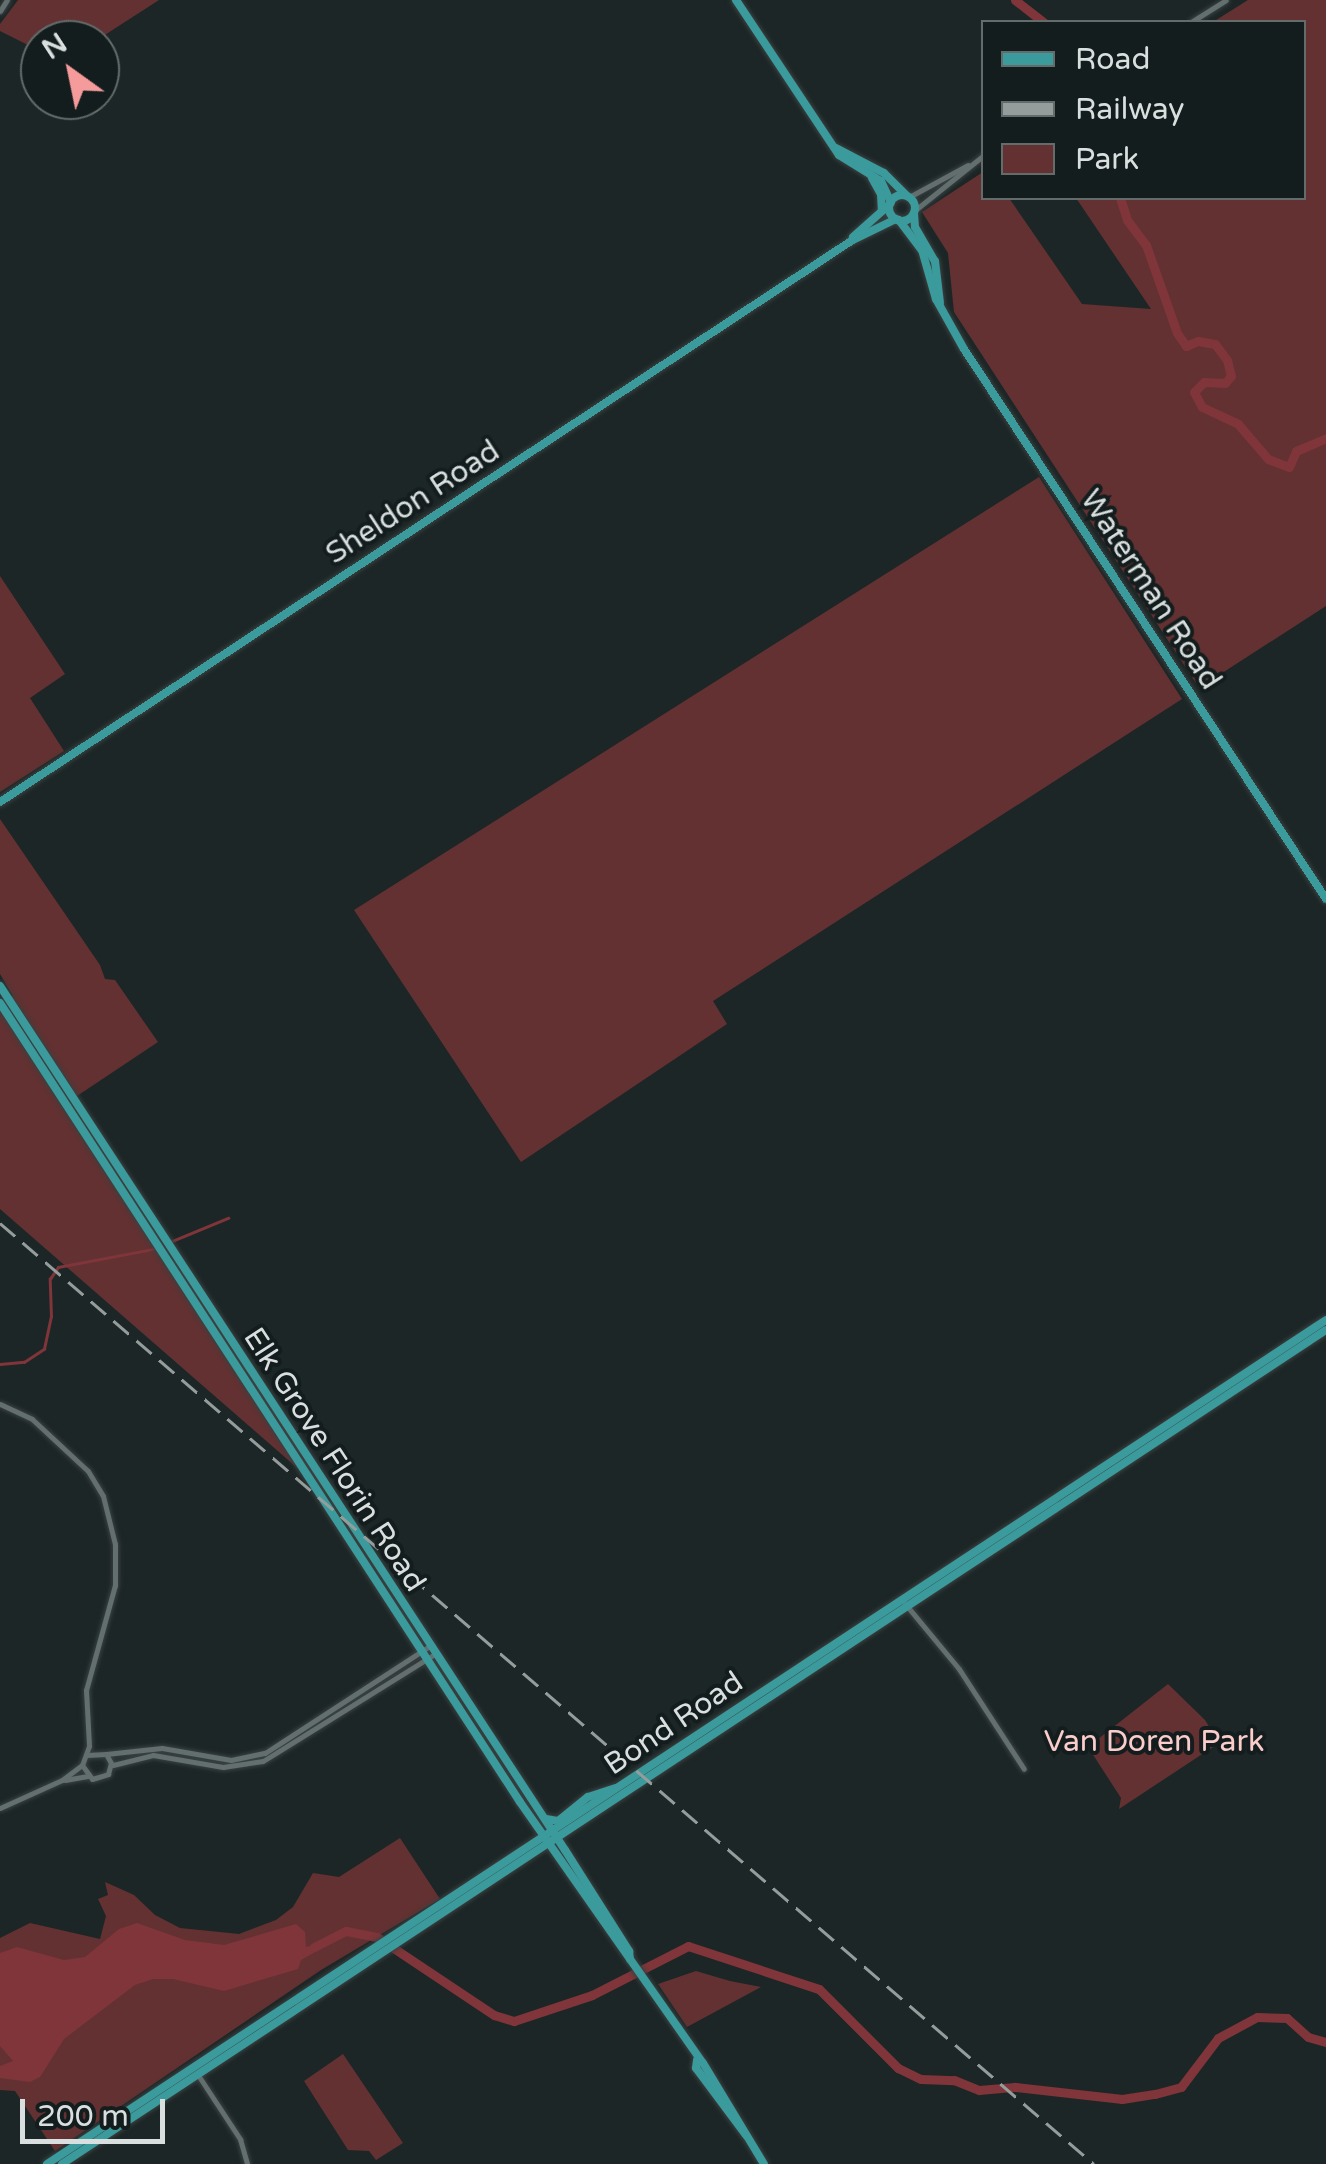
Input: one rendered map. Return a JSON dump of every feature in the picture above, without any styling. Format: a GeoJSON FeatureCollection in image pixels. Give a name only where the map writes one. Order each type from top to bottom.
{"type":"FeatureCollection","features":[{"type":"Feature","properties":{"kind":"main road"},"geometry":{"type":"LineString","coordinates":[[736,0],[835,148],[884,173],[908,196],[887,206]]}},
{"type":"Feature","properties":{"kind":"main road","name":"Waterman Road"},"geometry":{"type":"LineString","coordinates":[[835,148],[845,162],[872,177],[887,206],[922,250],[940,304],[974,365],[1326,899]]}},
{"type":"Feature","properties":{"kind":"main road","name":"Waterman Road"},"geometry":{"type":"LineString","coordinates":[[908,196],[915,227],[935,262],[940,304]]}},
{"type":"Feature","properties":{"kind":"main road","name":"Sheldon Road"},"geometry":{"type":"LineString","coordinates":[[0,802],[850,240],[887,206]]}},
{"type":"Feature","properties":{"kind":"main road","name":"Sheldon Road"},"geometry":{"type":"LineString","coordinates":[[850,240],[914,212]]}},
{"type":"Feature","properties":{"kind":"main road","name":"Elk Grove Florin Road"},"geometry":{"type":"LineString","coordinates":[[0,988],[315,1471],[429,1652],[453,1698],[620,1937],[630,1958]]}},
{"type":"Feature","properties":{"kind":"main road","name":"Elk Grove Florin Road"},"geometry":{"type":"LineString","coordinates":[[0,1003],[294,1454],[544,1818],[551,1839],[601,1922],[630,1958],[697,2060],[703,2063],[764,2164]]}},
{"type":"Feature","properties":{"kind":"main road"},"geometry":{"type":"LineString","coordinates":[[83,1132],[100,1143]]}},
{"type":"Feature","properties":{"kind":"main road","name":"Bond Road"},"geometry":{"type":"LineString","coordinates":[[405,1933],[446,1901],[551,1839],[620,1788],[793,1682],[1100,1467],[1326,1320]]}},
{"type":"Feature","properties":{"kind":"main road","name":"Bond Road"},"geometry":{"type":"LineString","coordinates":[[62,2164],[365,1956],[666,1768],[752,1699],[1326,1330]]}},
{"type":"Feature","properties":{"kind":"main road"},"geometry":{"type":"LineString","coordinates":[[294,1454],[315,1471]]}},
{"type":"Feature","properties":{"kind":"main road"},"geometry":{"type":"LineString","coordinates":[[1067,1499],[1097,1475],[1100,1467]]}},
{"type":"Feature","properties":{"kind":"main road"},"geometry":{"type":"LineString","coordinates":[[793,1682],[793,1676],[830,1648]]}},
{"type":"Feature","properties":{"kind":"main road"},"geometry":{"type":"LineString","coordinates":[[453,1698],[477,1718]]}},
{"type":"Feature","properties":{"kind":"main road"},"geometry":{"type":"LineString","coordinates":[[477,1734],[494,1743]]}},
{"type":"Feature","properties":{"kind":"main road"},"geometry":{"type":"LineString","coordinates":[[544,1818],[558,1822],[588,1798],[620,1788]]}},
{"type":"Feature","properties":{"kind":"main road"},"geometry":{"type":"LineString","coordinates":[[601,1922],[620,1937]]}},
{"type":"Feature","properties":{"kind":"main road","name":"Bond Road"},"geometry":{"type":"LineString","coordinates":[[47,2164],[196,2072]]}},
{"type":"Feature","properties":{"kind":"street"},"geometry":{"type":"LineString","coordinates":[[0,11],[7,0]]}},
{"type":"Feature","properties":{"kind":"street"},"geometry":{"type":"LineString","coordinates":[[1194,20],[1226,0]]}},
{"type":"Feature","properties":{"kind":"street"},"geometry":{"type":"LineString","coordinates":[[908,196],[981,157]]}},
{"type":"Feature","properties":{"kind":"street"},"geometry":{"type":"LineString","coordinates":[[914,212],[968,165]]}},
{"type":"Feature","properties":{"kind":"street"},"geometry":{"type":"LineString","coordinates":[[0,1404],[32,1418],[97,1483],[115,1544],[117,1575],[86,1690],[87,1754],[82,1765],[62,1780],[0,1808]]}},
{"type":"Feature","properties":{"kind":"street"},"geometry":{"type":"LineString","coordinates":[[904,1604],[959,1669],[1024,1769]]}},
{"type":"Feature","properties":{"kind":"street"},"geometry":{"type":"LineString","coordinates":[[87,1754],[162,1748],[232,1760],[264,1753],[429,1652]]}},
{"type":"Feature","properties":{"kind":"street"},"geometry":{"type":"LineString","coordinates":[[62,1780],[88,1776],[102,1779],[111,1767],[143,1755],[223,1767],[262,1762],[429,1652]]}},
{"type":"Feature","properties":{"kind":"street"},"geometry":{"type":"LineString","coordinates":[[88,1730],[111,1767]]}},
{"type":"Feature","properties":{"kind":"street"},"geometry":{"type":"LineString","coordinates":[[82,1765],[88,1776]]}},
{"type":"Feature","properties":{"kind":"street"},"geometry":{"type":"LineString","coordinates":[[196,2072],[240,2139],[247,2164]]}},
{"type":"Feature","properties":{"kind":"green space"},"geometry":{"type":"Polygon","coordinates":[[[18,0],[159,0],[120,25],[120,20],[20,20],[20,41],[0,31],[0,24],[18,0]]]}},
{"type":"Feature","properties":{"kind":"green space"},"geometry":{"type":"Polygon","coordinates":[[[1248,0],[1326,0],[1326,606],[1199,688],[954,312],[948,253],[922,212],[981,173],[981,200],[1010,200],[1082,304],[1151,309],[1077,200],[1306,200],[1306,20],[1216,20],[1248,0]]]}},
{"type":"Feature","properties":{"kind":"green space"},"geometry":{"type":"Polygon","coordinates":[[[1039,477],[1182,699],[713,1001],[727,1024],[521,1162],[354,910],[1039,477]]]}},
{"type":"Feature","properties":{"kind":"green space"},"geometry":{"type":"Polygon","coordinates":[[[0,576],[65,674],[30,698],[64,751],[0,792],[0,576]]]}},
{"type":"Feature","properties":{"kind":"green space"},"geometry":{"type":"Polygon","coordinates":[[[0,819],[100,965],[105,979],[115,980],[158,1042],[74,1098],[341,1506],[0,1209],[0,1006],[13,996],[0,974],[0,819]]]}},
{"type":"Feature","properties":{"kind":"green space","name":"Van Doren Park"},"geometry":{"type":"Polygon","coordinates":[[[1168,1684],[1205,1720],[1219,1743],[1119,1809],[1121,1798],[1088,1747],[1168,1684]]]}},
{"type":"Feature","properties":{"kind":"green space"},"geometry":{"type":"Polygon","coordinates":[[[400,1838],[440,1899],[321,1970],[55,2151],[15,2091],[0,2090],[0,1938],[30,1923],[100,1939],[106,1916],[98,1899],[108,1895],[105,1882],[134,1895],[155,1915],[180,1928],[239,1934],[276,1920],[293,1907],[313,1873],[339,1877],[400,1838]]]}},
{"type":"Feature","properties":{"kind":"green space"},"geometry":{"type":"Polygon","coordinates":[[[696,1971],[761,1987],[687,2027],[658,1984],[696,1971]]]}},
{"type":"Feature","properties":{"kind":"green space"},"geometry":{"type":"Polygon","coordinates":[[[343,2054],[403,2143],[376,2160],[369,2151],[348,2150],[304,2081],[343,2054]]]}},
{"type":"Feature","properties":{"kind":"shaded area"},"geometry":{"type":"Polygon","coordinates":[[[137,1923],[185,1940],[224,1945],[296,1924],[305,1932],[306,1947],[323,1943],[319,1950],[301,1960],[298,1969],[224,1991],[173,1979],[153,1979],[135,1985],[64,2039],[40,2077],[30,2082],[0,2078],[0,2066],[13,2061],[0,2046],[0,1953],[17,1947],[64,1960],[85,1957],[119,1929],[137,1923]]]}},
{"type":"Feature","properties":{"kind":"waterway"},"geometry":{"type":"LineString","coordinates":[[1015,0],[1040,20]]}},
{"type":"Feature","properties":{"kind":"waterway"},"geometry":{"type":"LineString","coordinates":[[1121,200],[1127,220],[1146,245],[1177,333],[1186,346],[1198,341],[1215,344],[1227,360],[1231,376],[1225,383],[1204,382],[1194,392],[1202,407],[1238,424],[1268,459],[1289,467],[1296,451],[1326,438]]}},
{"type":"Feature","properties":{"kind":"waterway"},"geometry":{"type":"LineString","coordinates":[[170,1242],[228,1218]]}},
{"type":"Feature","properties":{"kind":"waterway"},"geometry":{"type":"LineString","coordinates":[[0,1364],[24,1362],[44,1349],[51,1317],[50,1279],[58,1267],[153,1249]]}},
{"type":"Feature","properties":{"kind":"waterway"},"geometry":{"type":"LineString","coordinates":[[314,1947],[346,1931],[377,1937],[494,2015],[514,2021],[592,1995],[688,1946],[819,1989],[898,2068],[921,2079],[954,2080],[979,2090],[1015,2087],[1122,2099],[1155,2094],[1181,2087],[1218,2038],[1257,2017],[1287,2018],[1308,2037],[1326,2042]]}},
{"type":"Feature","properties":{"kind":"railway"},"geometry":{"type":"LineString","coordinates":[[0,1223],[1094,2164]]}}]}
